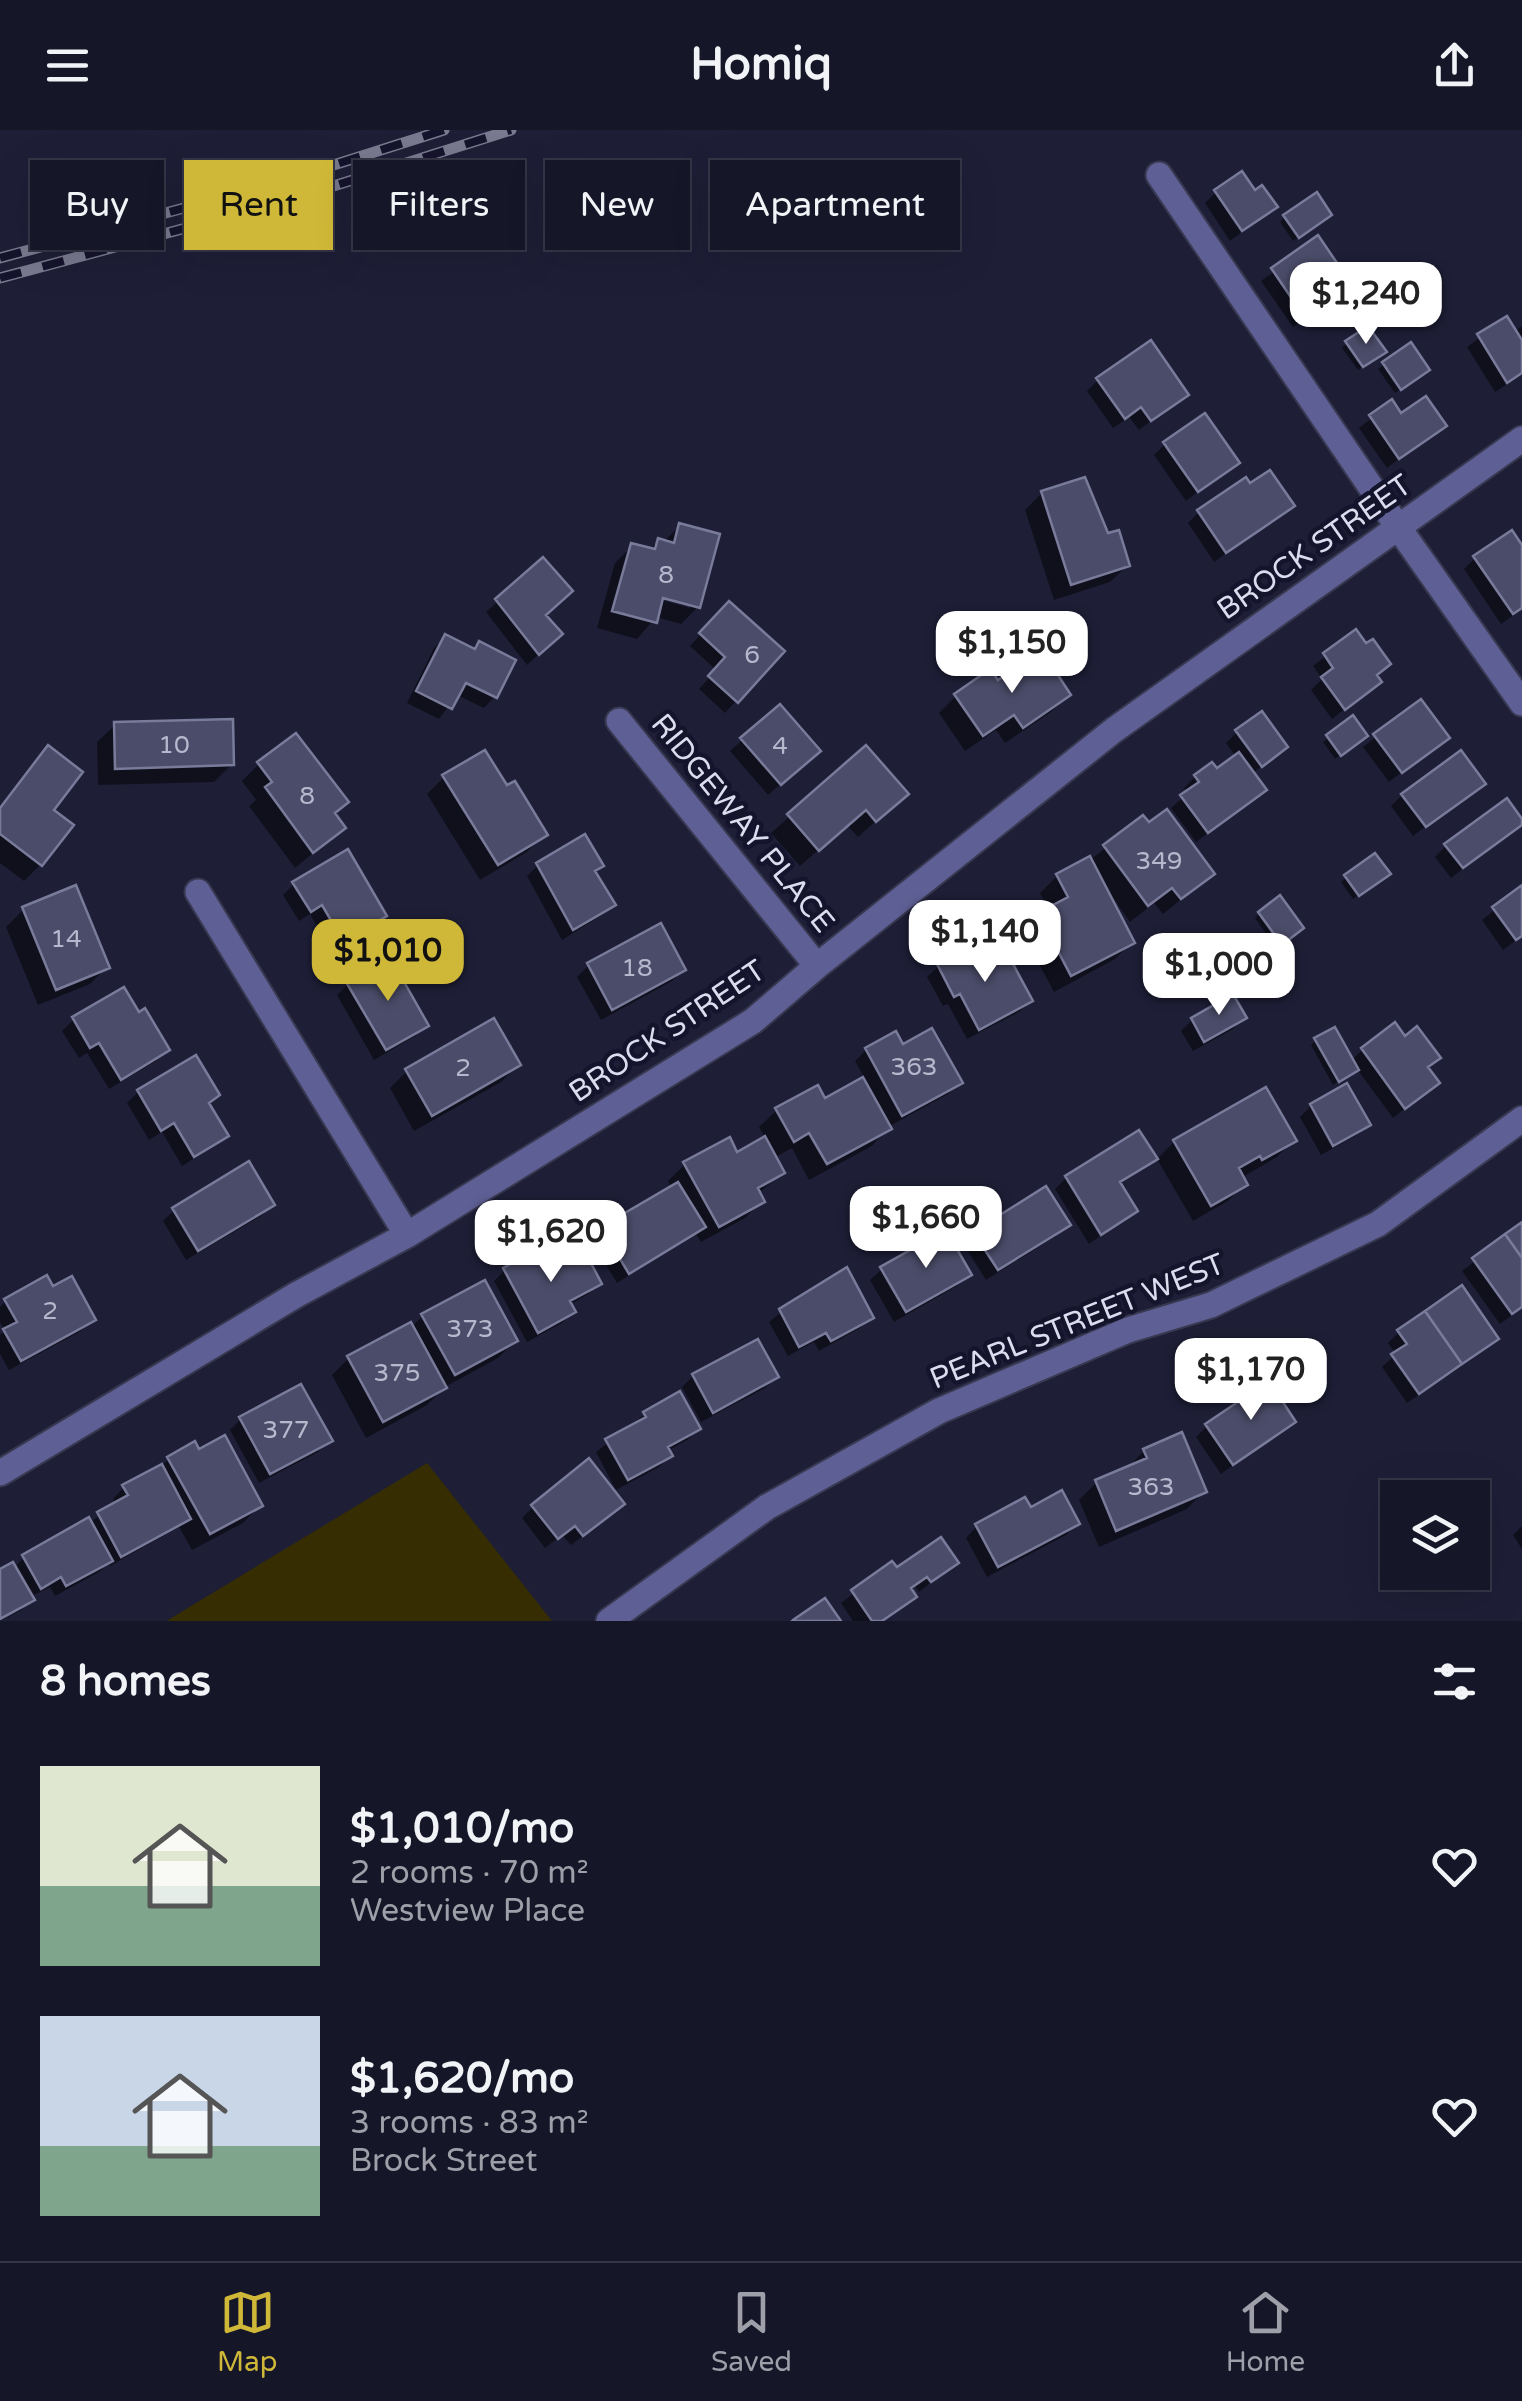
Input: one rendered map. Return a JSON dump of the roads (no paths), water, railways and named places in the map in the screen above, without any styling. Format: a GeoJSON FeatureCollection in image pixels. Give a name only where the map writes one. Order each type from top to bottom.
{"type":"FeatureCollection","features":[{"type":"Feature","properties":{"kind":"street"},"geometry":{"type":"LineString","coordinates":[[1159,175],[1522,703]]}},
{"type":"Feature","properties":{"kind":"street","name":"BROCK STREET"},"geometry":{"type":"LineString","coordinates":[[0,1472],[296,1295],[407,1235],[754,1021],[817,966],[1114,730],[1522,439]]}},
{"type":"Feature","properties":{"kind":"street","name":"RIDGEWAY PLACE"},"geometry":{"type":"LineString","coordinates":[[619,721],[817,966]]}},
{"type":"Feature","properties":{"kind":"street"},"geometry":{"type":"LineString","coordinates":[[198,892],[407,1235]]}},
{"type":"Feature","properties":{"kind":"street","name":"PEARL STREET WEST"},"geometry":{"type":"LineString","coordinates":[[609,1621],[767,1507],[940,1411],[1128,1330],[1210,1305],[1378,1224],[1522,1119]]}},
{"type":"Feature","properties":{"kind":"railway"},"geometry":{"type":"LineString","coordinates":[[0,258],[283,181],[444,130]]}},
{"type":"Feature","properties":{"kind":"railway"},"geometry":{"type":"LineString","coordinates":[[0,278],[286,201],[511,130]]}}]}
